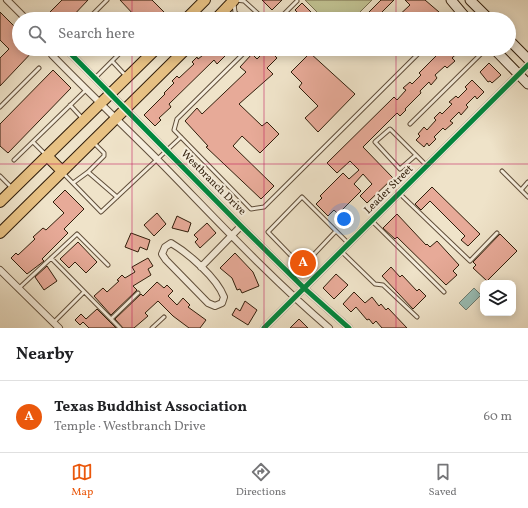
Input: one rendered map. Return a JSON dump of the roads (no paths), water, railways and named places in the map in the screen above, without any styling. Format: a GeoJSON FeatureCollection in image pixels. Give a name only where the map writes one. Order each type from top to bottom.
{"type":"FeatureCollection","features":[{"type":"Feature","properties":{"kind":"main road"},"geometry":{"type":"LineString","coordinates":[[193,12],[205,0]]}},
{"type":"Feature","properties":{"kind":"main road"},"geometry":{"type":"LineString","coordinates":[[223,12],[234,0]]}},
{"type":"Feature","properties":{"kind":"main road"},"geometry":{"type":"LineString","coordinates":[[450,0],[461,11],[470,0],[482,12]]}},
{"type":"Feature","properties":{"kind":"main road"},"geometry":{"type":"LineString","coordinates":[[516,47],[528,59]]}},
{"type":"Feature","properties":{"kind":"main road"},"geometry":{"type":"LineString","coordinates":[[0,233],[179,56]]}},
{"type":"Feature","properties":{"kind":"main road"},"geometry":{"type":"LineString","coordinates":[[500,56],[528,84]]}},
{"type":"Feature","properties":{"kind":"main road"},"geometry":{"type":"LineString","coordinates":[[0,202],[147,58]]}},
{"type":"Feature","properties":{"kind":"main road"},"geometry":{"type":"LineString","coordinates":[[47,156],[62,171]]}},
{"type":"Feature","properties":{"kind":"street"},"geometry":{"type":"LineString","coordinates":[[7,0],[19,12]]}},
{"type":"Feature","properties":{"kind":"street","name":"Westbranch Drive"},"geometry":{"type":"LineString","coordinates":[[53,56],[100,105],[157,159],[232,236],[329,328]]}},
{"type":"Feature","properties":{"kind":"street","name":"Westbranch Drive"},"geometry":{"type":"LineString","coordinates":[[73,56],[241,226],[304,288],[349,328]]}},
{"type":"Feature","properties":{"kind":"street","name":"Leader Street"},"geometry":{"type":"LineString","coordinates":[[264,328],[528,65]]}},
{"type":"Feature","properties":{"kind":"street"},"geometry":{"type":"LineString","coordinates":[[201,267],[241,226]]}},
{"type":"Feature","properties":{"kind":"street"},"geometry":{"type":"LineString","coordinates":[[171,243],[179,247],[201,267],[222,290],[224,297],[222,303],[215,306],[208,302],[166,260],[162,254],[165,247],[171,243]]}},
{"type":"Feature","properties":{"kind":"street"},"geometry":{"type":"LineString","coordinates":[[0,270],[52,323],[59,328]]}},
{"type":"Feature","properties":{"kind":"lane"},"geometry":{"type":"LineString","coordinates":[[95,12],[107,0]]}},
{"type":"Feature","properties":{"kind":"lane"},"geometry":{"type":"LineString","coordinates":[[234,12],[234,0],[244,1],[256,12]]}},
{"type":"Feature","properties":{"kind":"lane"},"geometry":{"type":"LineString","coordinates":[[286,12],[297,1]]}},
{"type":"Feature","properties":{"kind":"lane"},"geometry":{"type":"LineString","coordinates":[[95,78],[117,56]]}},
{"type":"Feature","properties":{"kind":"lane"},"geometry":{"type":"LineString","coordinates":[[241,56],[177,119],[174,130],[251,209],[264,207],[415,56]]}},
{"type":"Feature","properties":{"kind":"lane"},"geometry":{"type":"LineString","coordinates":[[410,124],[479,56]]}},
{"type":"Feature","properties":{"kind":"lane"},"geometry":{"type":"LineString","coordinates":[[112,61],[128,77]]}},
{"type":"Feature","properties":{"kind":"lane"},"geometry":{"type":"LineString","coordinates":[[0,107],[39,68]]}},
{"type":"Feature","properties":{"kind":"lane"},"geometry":{"type":"LineString","coordinates":[[14,160],[86,90]]}},
{"type":"Feature","properties":{"kind":"lane"},"geometry":{"type":"LineString","coordinates":[[70,105],[84,120]]}},
{"type":"Feature","properties":{"kind":"lane"},"geometry":{"type":"LineString","coordinates":[[416,155],[400,169],[375,142],[390,129],[416,155],[427,166]]}},
{"type":"Feature","properties":{"kind":"lane"},"geometry":{"type":"LineString","coordinates":[[62,171],[101,212],[180,137]]}},
{"type":"Feature","properties":{"kind":"lane"},"geometry":{"type":"LineString","coordinates":[[74,183],[104,156],[104,153],[93,141]]}},
{"type":"Feature","properties":{"kind":"lane"},"geometry":{"type":"LineString","coordinates":[[33,142],[47,156]]}},
{"type":"Feature","properties":{"kind":"lane"},"geometry":{"type":"LineString","coordinates":[[502,171],[528,197]]}},
{"type":"Feature","properties":{"kind":"lane"},"geometry":{"type":"LineString","coordinates":[[88,172],[117,198]]}},
{"type":"Feature","properties":{"kind":"lane"},"geometry":{"type":"LineString","coordinates":[[0,176],[13,189]]}},
{"type":"Feature","properties":{"kind":"lane"},"geometry":{"type":"LineString","coordinates":[[521,190],[528,182]]}},
{"type":"Feature","properties":{"kind":"lane"},"geometry":{"type":"LineString","coordinates":[[400,193],[470,261],[497,234]]}},
{"type":"Feature","properties":{"kind":"lane"},"geometry":{"type":"LineString","coordinates":[[336,231],[302,267],[268,232],[302,197],[336,231],[349,244]]}},
{"type":"Feature","properties":{"kind":"lane"},"geometry":{"type":"LineString","coordinates":[[372,221],[444,292]]}},
{"type":"Feature","properties":{"kind":"lane"},"geometry":{"type":"LineString","coordinates":[[18,289],[77,234],[108,264]]}},
{"type":"Feature","properties":{"kind":"lane"},"geometry":{"type":"LineString","coordinates":[[341,251],[375,284],[383,285],[417,317]]}},
{"type":"Feature","properties":{"kind":"lane"},"geometry":{"type":"LineString","coordinates":[[51,258],[120,328]]}},
{"type":"Feature","properties":{"kind":"lane"},"geometry":{"type":"LineString","coordinates":[[52,323],[84,292]]}},
{"type":"Feature","properties":{"kind":"lane"},"geometry":{"type":"LineString","coordinates":[[111,319],[138,293]]}},
{"type":"Feature","properties":{"kind":"lane"},"geometry":{"type":"LineString","coordinates":[[152,328],[164,317]]}},
{"type":"Feature","properties":{"kind":"water"},"geometry":{"type":"Polygon","coordinates":[[[474,288],[480,294],[480,296],[466,310],[459,303],[474,288]]]}},
{"type":"Feature","properties":{"kind":"place","name":"Texas Buddhist Association"},"geometry":{"type":"Point","coordinates":[303,263]}}]}
